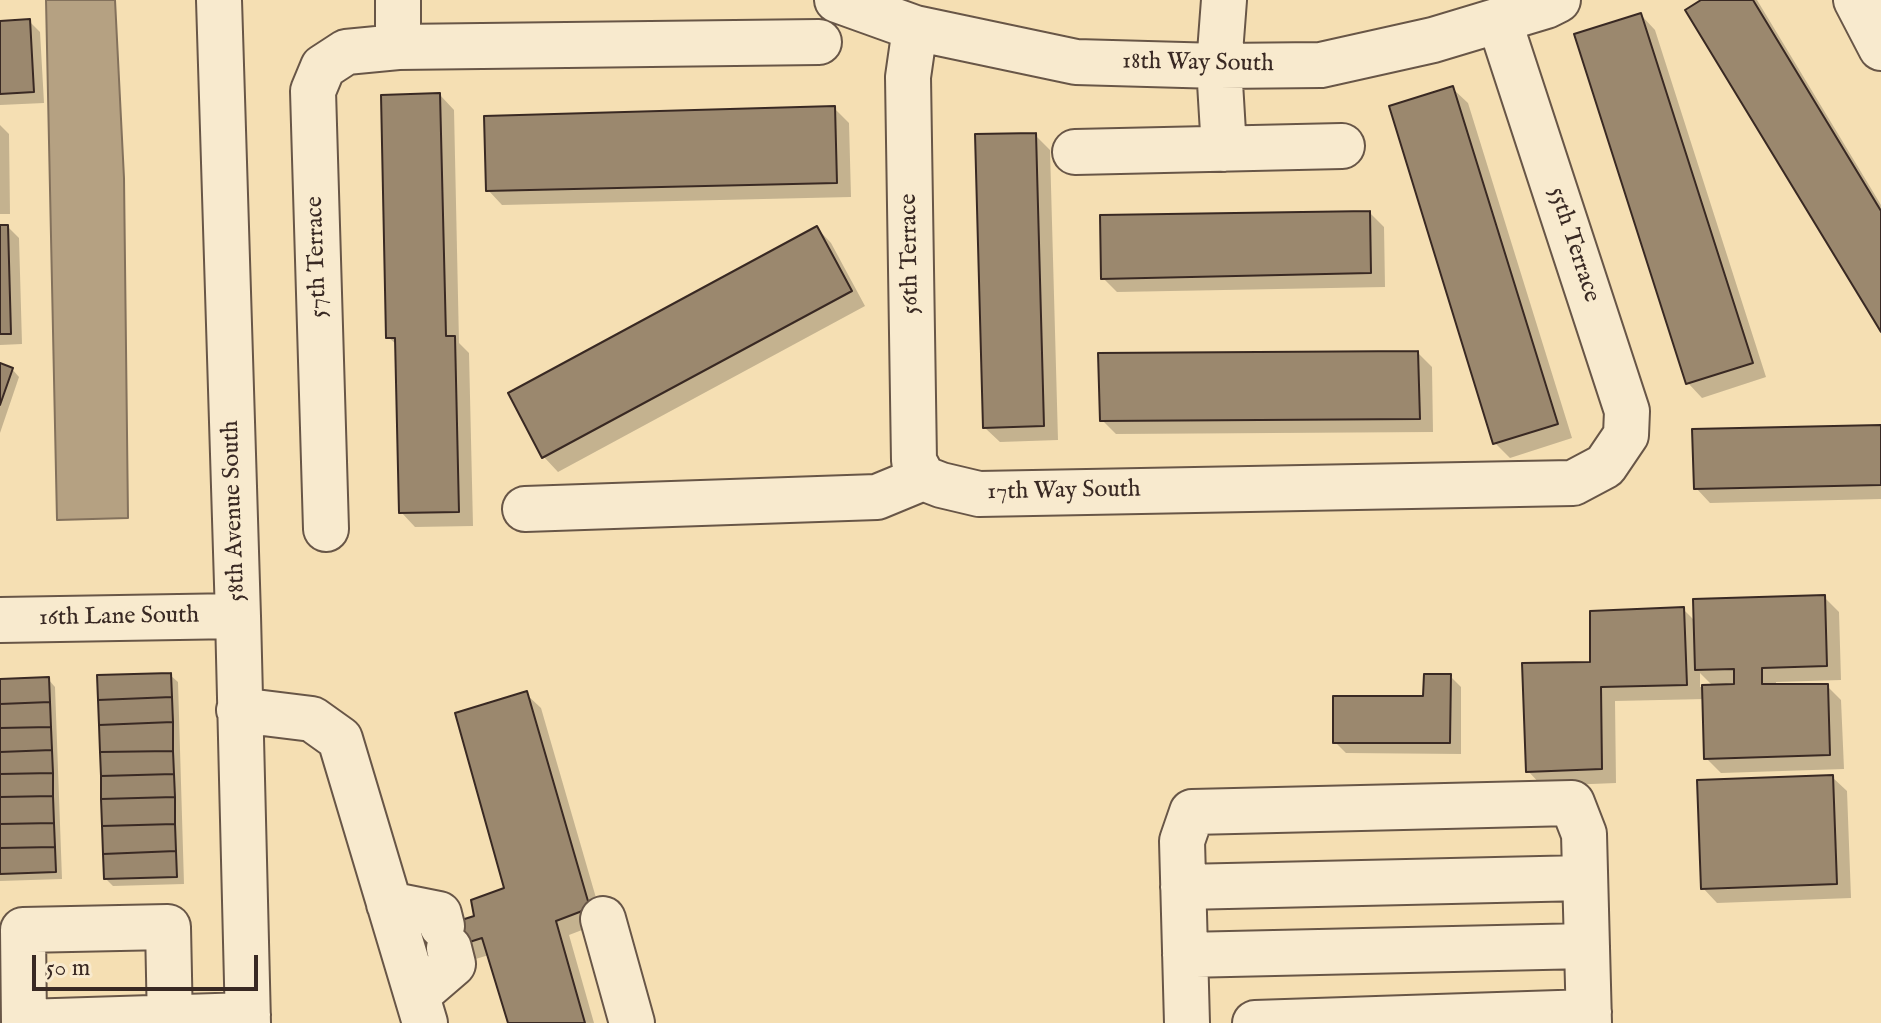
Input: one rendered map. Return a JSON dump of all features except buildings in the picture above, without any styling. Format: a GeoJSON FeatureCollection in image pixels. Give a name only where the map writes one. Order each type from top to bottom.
{"type":"FeatureCollection","features":[{"type":"Feature","properties":{"kind":"street","name":"58th Avenue South"},"geometry":{"type":"LineString","coordinates":[[219,0],[248,1019]]}},
{"type":"Feature","properties":{"kind":"street"},"geometry":{"type":"LineString","coordinates":[[398,0],[398,47]]}},
{"type":"Feature","properties":{"kind":"street","name":"18th Way South"},"geometry":{"type":"LineString","coordinates":[[837,0],[915,28],[1076,62],[1219,66],[1321,65],[1433,40],[1558,0]]}},
{"type":"Feature","properties":{"kind":"street"},"geometry":{"type":"LineString","coordinates":[[1224,0],[1219,66],[1224,149]]}},
{"type":"Feature","properties":{"kind":"street"},"geometry":{"type":"LineString","coordinates":[[1856,0],[1881,48]]}},
{"type":"Feature","properties":{"kind":"street","name":"55th Terrace"},"geometry":{"type":"LineString","coordinates":[[1499,20],[1627,411],[1626,435],[1605,466]]}},
{"type":"Feature","properties":{"kind":"street","name":"56th Terrace"},"geometry":{"type":"LineString","coordinates":[[915,28],[908,77],[914,461],[923,478]]}},
{"type":"Feature","properties":{"kind":"street","name":"57th Terrace"},"geometry":{"type":"LineString","coordinates":[[326,529],[313,91],[323,67],[346,52],[398,47],[819,42]]}},
{"type":"Feature","properties":{"kind":"street"},"geometry":{"type":"LineString","coordinates":[[1075,152],[1342,146]]}},
{"type":"Feature","properties":{"kind":"street","name":"17th Way South"},"geometry":{"type":"LineString","coordinates":[[923,478],[979,494],[1573,483],[1605,466]]}},
{"type":"Feature","properties":{"kind":"street"},"geometry":{"type":"LineString","coordinates":[[525,509],[877,497],[923,478]]}},
{"type":"Feature","properties":{"kind":"street","name":"16th Lane South"},"geometry":{"type":"LineString","coordinates":[[0,620],[238,616]]}},
{"type":"Feature","properties":{"kind":"street"},"geometry":{"type":"LineString","coordinates":[[239,710],[312,719],[340,739],[421,1009]]}},
{"type":"Feature","properties":{"kind":"street"},"geometry":{"type":"LineString","coordinates":[[1187,1023],[1182,841],[1192,812],[1572,803],[1584,834],[1589,1018],[1255,1023]]}},
{"type":"Feature","properties":{"kind":"street"},"geometry":{"type":"LineString","coordinates":[[1183,887],[1585,878]]}},
{"type":"Feature","properties":{"kind":"street"},"geometry":{"type":"LineString","coordinates":[[389,904],[439,914],[453,964],[421,1009]]}},
{"type":"Feature","properties":{"kind":"street"},"geometry":{"type":"LineString","coordinates":[[603,919],[632,1023]]}},
{"type":"Feature","properties":{"kind":"street"},"geometry":{"type":"LineString","coordinates":[[170,1020],[168,927],[23,930],[24,1022],[248,1019]]}},
{"type":"Feature","properties":{"kind":"street"},"geometry":{"type":"LineString","coordinates":[[1185,955],[1587,946]]}},
{"type":"Feature","properties":{"kind":"shaded area"},"geometry":{"type":"Polygon","coordinates":[[[46,0],[115,0],[124,178],[128,518],[57,520],[46,0]]]}}]}
